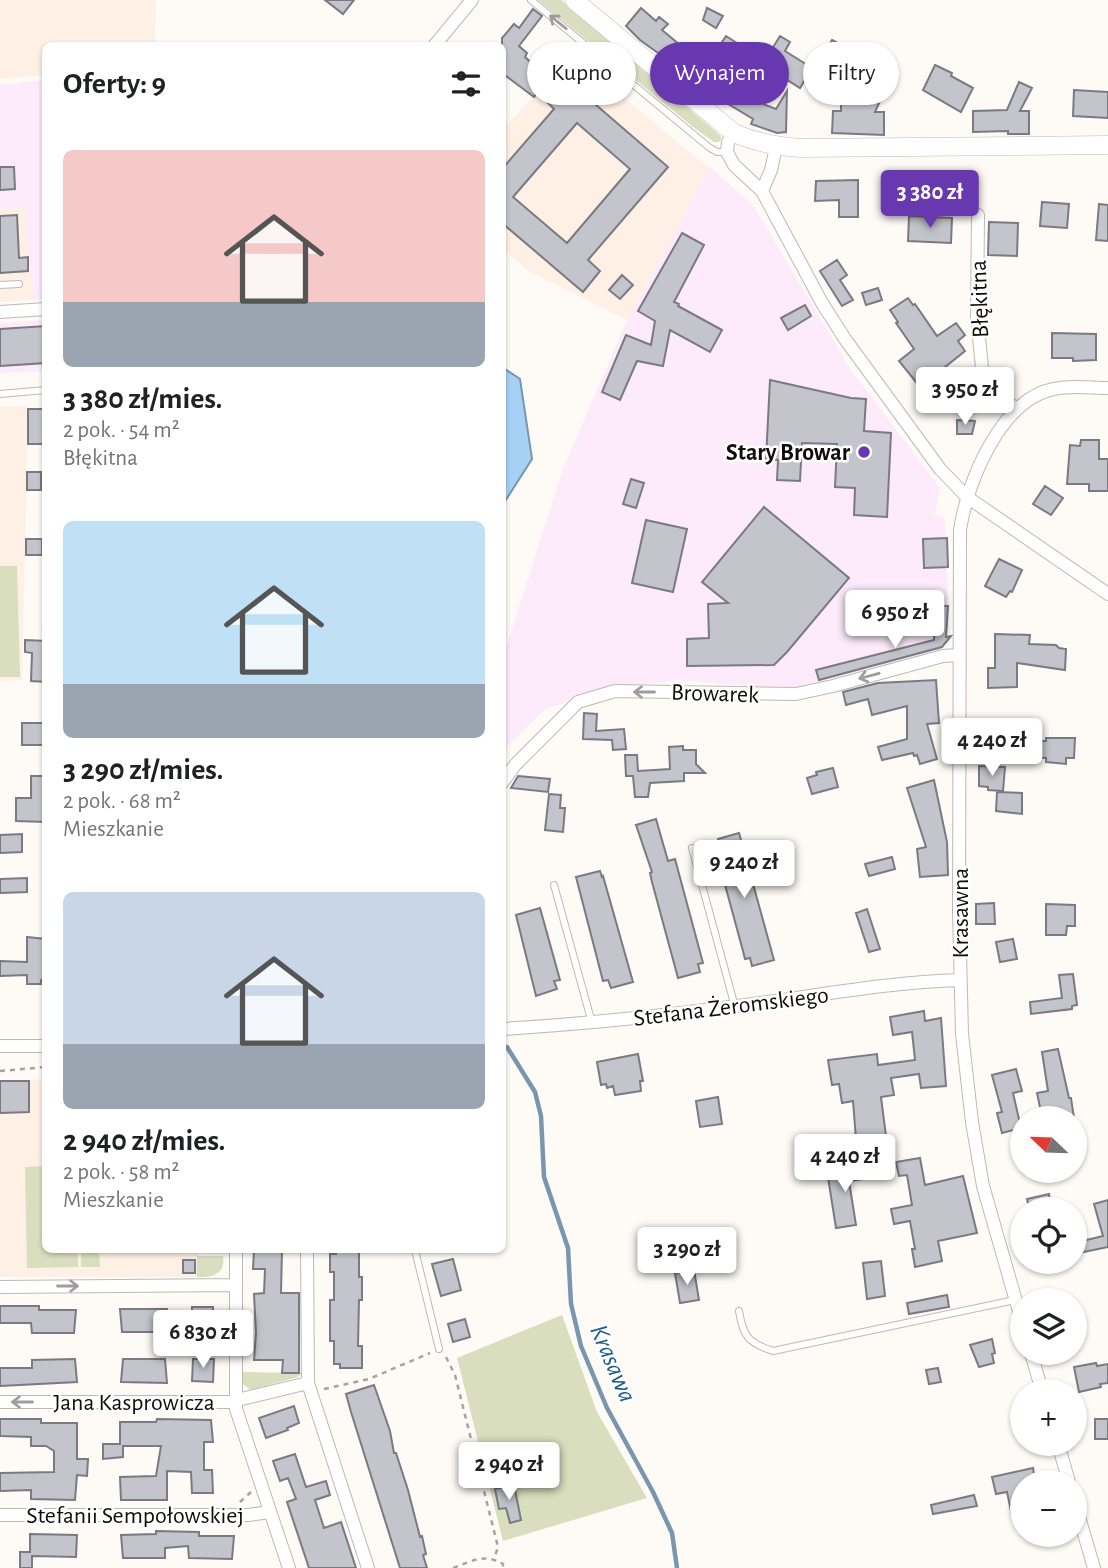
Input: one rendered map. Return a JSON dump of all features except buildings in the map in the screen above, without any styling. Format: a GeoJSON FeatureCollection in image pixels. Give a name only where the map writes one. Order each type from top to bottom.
{"type":"FeatureCollection","features":[{"type":"Feature","properties":{"kind":"street"},"geometry":{"type":"LineString","coordinates":[[437,42],[472,0]]}},
{"type":"Feature","properties":{"kind":"street"},"geometry":{"type":"LineString","coordinates":[[573,0],[734,133],[776,147],[1108,145]]}},
{"type":"Feature","properties":{"kind":"street"},"geometry":{"type":"LineString","coordinates":[[734,133],[728,142],[727,152],[734,166],[762,191],[822,303],[928,453],[967,497],[1108,594]]}},
{"type":"Feature","properties":{"kind":"street"},"geometry":{"type":"LineString","coordinates":[[762,191],[771,170],[776,147]]}},
{"type":"Feature","properties":{"kind":"street","name":"Błękitna"},"geometry":{"type":"LineString","coordinates":[[978,215],[977,318],[984,387],[1016,408]]}},
{"type":"Feature","properties":{"kind":"street"},"geometry":{"type":"LineString","coordinates":[[0,312],[42,309]]}},
{"type":"Feature","properties":{"kind":"street"},"geometry":{"type":"LineString","coordinates":[[1016,408],[1025,400],[1053,388],[1108,388]]}},
{"type":"Feature","properties":{"kind":"street","name":"Krasawna"},"geometry":{"type":"LineString","coordinates":[[1013,1288],[981,1176],[970,1110],[962,1034],[959,655],[960,530],[967,497],[982,457],[1016,408]]}},
{"type":"Feature","properties":{"kind":"street","name":"Browarek"},"geometry":{"type":"LineString","coordinates":[[506,777],[515,765],[579,702],[596,696],[615,691],[796,694],[833,687],[943,656],[959,655]]}},
{"type":"Feature","properties":{"kind":"street","name":"Stefana Żeromskiego"},"geometry":{"type":"LineString","coordinates":[[506,1029],[592,1023],[892,985],[960,980]]}},
{"type":"Feature","properties":{"kind":"street"},"geometry":{"type":"LineString","coordinates":[[0,1046],[42,1046]]}},
{"type":"Feature","properties":{"kind":"street"},"geometry":{"type":"LineString","coordinates":[[236,1253],[239,1419],[289,1568]]}},
{"type":"Feature","properties":{"kind":"street"},"geometry":{"type":"LineString","coordinates":[[307,1253],[309,1387],[368,1568]]}},
{"type":"Feature","properties":{"kind":"street"},"geometry":{"type":"LineString","coordinates":[[0,1287],[236,1285]]}},
{"type":"Feature","properties":{"kind":"street","name":"Jana Kasprowicza"},"geometry":{"type":"LineString","coordinates":[[0,1402],[237,1401],[297,1384],[309,1387]]}},
{"type":"Feature","properties":{"kind":"street","name":"Stefanii Sempołowskiej"},"geometry":{"type":"LineString","coordinates":[[0,1515],[236,1515],[270,1512]]}},
{"type":"Feature","properties":{"kind":"street"},"geometry":{"type":"LineString","coordinates":[[1087,1544],[1094,1568]]}},
{"type":"Feature","properties":{"kind":"lane"},"geometry":{"type":"LineString","coordinates":[[531,0],[709,148],[717,152],[727,152]]}},
{"type":"Feature","properties":{"kind":"lane"},"geometry":{"type":"LineString","coordinates":[[0,285],[19,284]]}},
{"type":"Feature","properties":{"kind":"lane"},"geometry":{"type":"LineString","coordinates":[[0,394],[42,390]]}},
{"type":"Feature","properties":{"kind":"lane"},"geometry":{"type":"LineString","coordinates":[[692,848],[735,1007]]}},
{"type":"Feature","properties":{"kind":"lane"},"geometry":{"type":"LineString","coordinates":[[554,886],[592,1023]]}},
{"type":"Feature","properties":{"kind":"lane"},"geometry":{"type":"LineString","coordinates":[[416,1253],[439,1349]]}},
{"type":"Feature","properties":{"kind":"lane"},"geometry":{"type":"LineString","coordinates":[[739,1311],[742,1331],[756,1345],[773,1351],[1010,1301]]}},
{"type":"Feature","properties":{"kind":"path"},"geometry":{"type":"LineString","coordinates":[[0,1071],[42,1067]]}},
{"type":"Feature","properties":{"kind":"path"},"geometry":{"type":"LineString","coordinates":[[309,1387],[369,1379],[439,1349],[449,1360],[455,1375],[498,1547],[494,1559]]}},
{"type":"Feature","properties":{"kind":"path"},"geometry":{"type":"LineString","coordinates":[[236,1515],[243,1498],[262,1488]]}},
{"type":"Feature","properties":{"kind":"path"},"geometry":{"type":"LineString","coordinates":[[453,1568],[481,1558],[494,1559],[503,1564],[503,1568]]}},
{"type":"Feature","properties":{"kind":"shaded area"},"geometry":{"type":"Polygon","coordinates":[[[0,0],[156,0],[155,42],[42,42],[42,75],[0,79],[0,0]]]}},
{"type":"Feature","properties":{"kind":"shaded area"},"geometry":{"type":"Polygon","coordinates":[[[42,80],[42,299],[33,300],[25,208],[0,210],[0,85],[42,80]]]}},
{"type":"Feature","properties":{"kind":"shaded area"},"geometry":{"type":"Polygon","coordinates":[[[527,103],[632,105],[710,167],[627,320],[530,272],[506,252],[506,126],[527,103]]]}},
{"type":"Feature","properties":{"kind":"shaded area"},"geometry":{"type":"Polygon","coordinates":[[[710,167],[753,205],[851,370],[940,488],[935,514],[945,518],[948,606],[946,642],[939,651],[788,690],[679,680],[610,688],[544,710],[506,747],[506,648],[562,472],[627,320],[710,167]]]}},
{"type":"Feature","properties":{"kind":"shaded area"},"geometry":{"type":"Polygon","coordinates":[[[25,208],[33,300],[0,302],[0,210],[25,208]]]}},
{"type":"Feature","properties":{"kind":"shaded area"},"geometry":{"type":"Polygon","coordinates":[[[42,320],[42,371],[0,373],[0,323],[42,320]]]}},
{"type":"Feature","properties":{"kind":"shaded area"},"geometry":{"type":"Polygon","coordinates":[[[28,406],[22,680],[0,681],[0,407],[28,406]]]}},
{"type":"Feature","properties":{"kind":"shaded area"},"geometry":{"type":"Polygon","coordinates":[[[42,1079],[42,1253],[198,1253],[197,1277],[0,1277],[0,1081],[42,1079]]]}},
{"type":"Feature","properties":{"kind":"green space"},"geometry":{"type":"Polygon","coordinates":[[[538,0],[561,0],[610,42],[589,42],[538,0]]]}},
{"type":"Feature","properties":{"kind":"green space"},"geometry":{"type":"Polygon","coordinates":[[[636,64],[650,76],[650,92],[636,80],[636,64]]]}},
{"type":"Feature","properties":{"kind":"green space"},"geometry":{"type":"Polygon","coordinates":[[[666,105],[685,105],[720,135],[721,139],[714,142],[666,105]]]}},
{"type":"Feature","properties":{"kind":"green space"},"geometry":{"type":"Polygon","coordinates":[[[0,566],[17,566],[20,677],[0,677],[0,566]]]}},
{"type":"Feature","properties":{"kind":"green space"},"geometry":{"type":"Polygon","coordinates":[[[42,1166],[42,1253],[78,1253],[78,1267],[27,1268],[25,1167],[42,1166]]]}},
{"type":"Feature","properties":{"kind":"green space"},"geometry":{"type":"Polygon","coordinates":[[[81,1253],[99,1253],[100,1267],[81,1267],[81,1253]]]}},
{"type":"Feature","properties":{"kind":"green space"},"geometry":{"type":"Polygon","coordinates":[[[197,1256],[223,1256],[220,1271],[213,1276],[197,1277],[197,1256]]]}},
{"type":"Feature","properties":{"kind":"green space"},"geometry":{"type":"Polygon","coordinates":[[[562,1315],[597,1412],[647,1498],[503,1541],[457,1358],[562,1315]]]}},
{"type":"Feature","properties":{"kind":"green space"},"geometry":{"type":"Polygon","coordinates":[[[243,1372],[302,1373],[298,1377],[250,1390],[243,1384],[243,1372]]]}},
{"type":"Feature","properties":{"kind":"water"},"geometry":{"type":"Polygon","coordinates":[[[506,370],[520,379],[532,459],[506,500],[506,370]]]}},
{"type":"Feature","properties":{"kind":"waterway","name":"Krasawa"},"geometry":{"type":"LineString","coordinates":[[507,1047],[535,1092],[541,1116],[544,1177],[568,1248],[571,1304],[581,1346],[607,1408],[672,1533],[677,1568]]}},
{"type":"Feature","properties":{"kind":"place","name":"Stary Browar"},"geometry":{"type":"Point","coordinates":[864,452]}}]}
